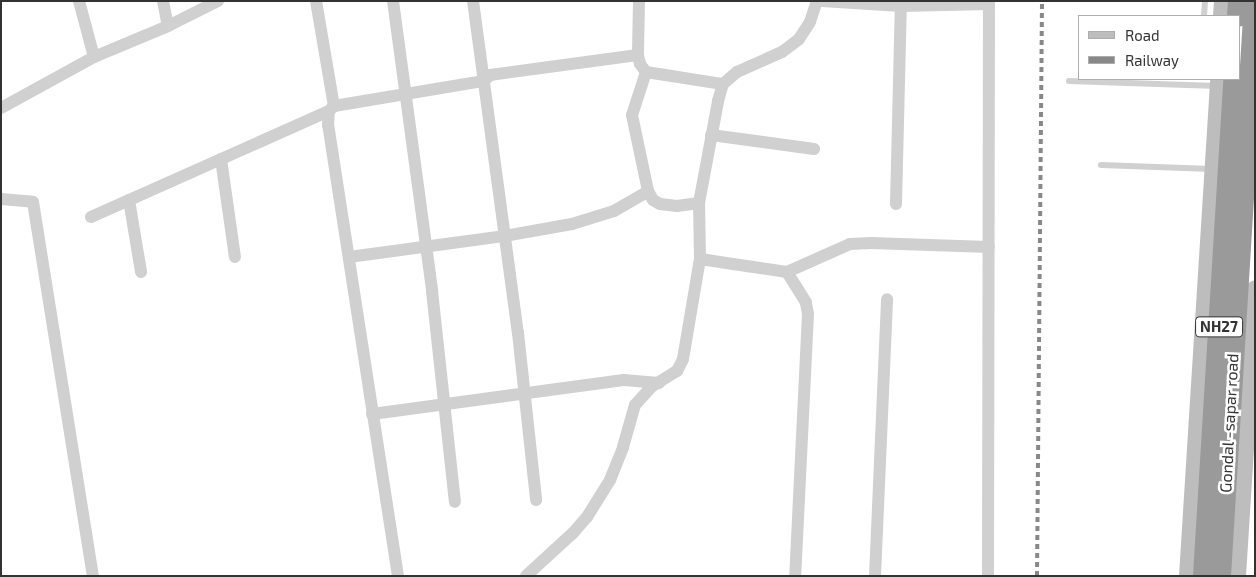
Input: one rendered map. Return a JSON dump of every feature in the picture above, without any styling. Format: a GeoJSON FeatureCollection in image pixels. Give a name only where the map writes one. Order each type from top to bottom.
{"type":"FeatureCollection","features":[{"type":"Feature","properties":{"kind":"highway"},"geometry":{"type":"LineString","coordinates":[[1238,15],[1239,1]]}},
{"type":"Feature","properties":{"kind":"highway","name":"Gondal -sapar road"},"geometry":{"type":"LineString","coordinates":[[1220,576],[1255,1]]}},
{"type":"Feature","properties":{"kind":"highway","name":"NH27"},"geometry":{"type":"LineString","coordinates":[[1204,576],[1223,81]]}},
{"type":"Feature","properties":{"kind":"street"},"geometry":{"type":"LineString","coordinates":[[79,1],[94,57]]}},
{"type":"Feature","properties":{"kind":"street"},"geometry":{"type":"LineString","coordinates":[[163,1],[168,26]]}},
{"type":"Feature","properties":{"kind":"street"},"geometry":{"type":"LineString","coordinates":[[1,108],[94,57],[168,26],[218,1]]}},
{"type":"Feature","properties":{"kind":"street"},"geometry":{"type":"LineString","coordinates":[[316,1],[332,109],[328,125],[398,576]]}},
{"type":"Feature","properties":{"kind":"street"},"geometry":{"type":"LineString","coordinates":[[393,1],[426,246],[455,502]]}},
{"type":"Feature","properties":{"kind":"street"},"geometry":{"type":"LineString","coordinates":[[473,1],[536,500]]}},
{"type":"Feature","properties":{"kind":"street"},"geometry":{"type":"LineString","coordinates":[[640,1],[638,55],[640,64],[646,72],[723,84]]}},
{"type":"Feature","properties":{"kind":"street"},"geometry":{"type":"LineString","coordinates":[[526,576],[574,533],[600,498],[610,480],[623,447],[635,405],[641,395],[677,371],[684,359],[700,259],[699,203],[711,135],[723,84],[737,72],[782,52],[799,39],[810,22],[817,1]]}},
{"type":"Feature","properties":{"kind":"street"},"geometry":{"type":"LineString","coordinates":[[822,1],[901,6],[989,2],[988,576]]}},
{"type":"Feature","properties":{"kind":"street"},"geometry":{"type":"LineString","coordinates":[[1222,15],[1223,1]]}},
{"type":"Feature","properties":{"kind":"street"},"geometry":{"type":"LineString","coordinates":[[896,204],[901,6]]}},
{"type":"Feature","properties":{"kind":"street"},"geometry":{"type":"LineString","coordinates":[[91,217],[332,109],[406,93],[484,81],[490,75],[638,55]]}},
{"type":"Feature","properties":{"kind":"street"},"geometry":{"type":"LineString","coordinates":[[646,72],[632,114],[648,191],[653,200],[668,206],[699,203]]}},
{"type":"Feature","properties":{"kind":"street"},"geometry":{"type":"LineString","coordinates":[[1188,576],[1213,170],[1223,81]]}},
{"type":"Feature","properties":{"kind":"street"},"geometry":{"type":"LineString","coordinates":[[711,135],[814,149]]}},
{"type":"Feature","properties":{"kind":"street"},"geometry":{"type":"LineString","coordinates":[[221,159],[235,257]]}},
{"type":"Feature","properties":{"kind":"street"},"geometry":{"type":"LineString","coordinates":[[349,257],[504,236],[595,218],[614,211],[648,191]]}},
{"type":"Feature","properties":{"kind":"street"},"geometry":{"type":"LineString","coordinates":[[1,199],[33,202],[93,576]]}},
{"type":"Feature","properties":{"kind":"street"},"geometry":{"type":"LineString","coordinates":[[129,200],[141,272]]}},
{"type":"Feature","properties":{"kind":"street"},"geometry":{"type":"LineString","coordinates":[[700,259],[787,272],[850,244],[989,247]]}},
{"type":"Feature","properties":{"kind":"street"},"geometry":{"type":"LineString","coordinates":[[787,272],[806,303],[808,314],[795,576]]}},
{"type":"Feature","properties":{"kind":"street"},"geometry":{"type":"LineString","coordinates":[[1237,576],[1255,290]]}},
{"type":"Feature","properties":{"kind":"street"},"geometry":{"type":"LineString","coordinates":[[875,576],[887,299]]}},
{"type":"Feature","properties":{"kind":"street"},"geometry":{"type":"LineString","coordinates":[[372,414],[624,380],[659,383]]}},
{"type":"Feature","properties":{"kind":"lane"},"geometry":{"type":"LineString","coordinates":[[1204,15],[1205,1]]}},
{"type":"Feature","properties":{"kind":"lane"},"geometry":{"type":"LineString","coordinates":[[1069,81],[1223,81]]}},
{"type":"Feature","properties":{"kind":"lane"},"geometry":{"type":"LineString","coordinates":[[1101,165],[1213,170]]}},
{"type":"Feature","properties":{"kind":"railway"},"geometry":{"type":"LineString","coordinates":[[1037,576],[1042,1]]}}]}
